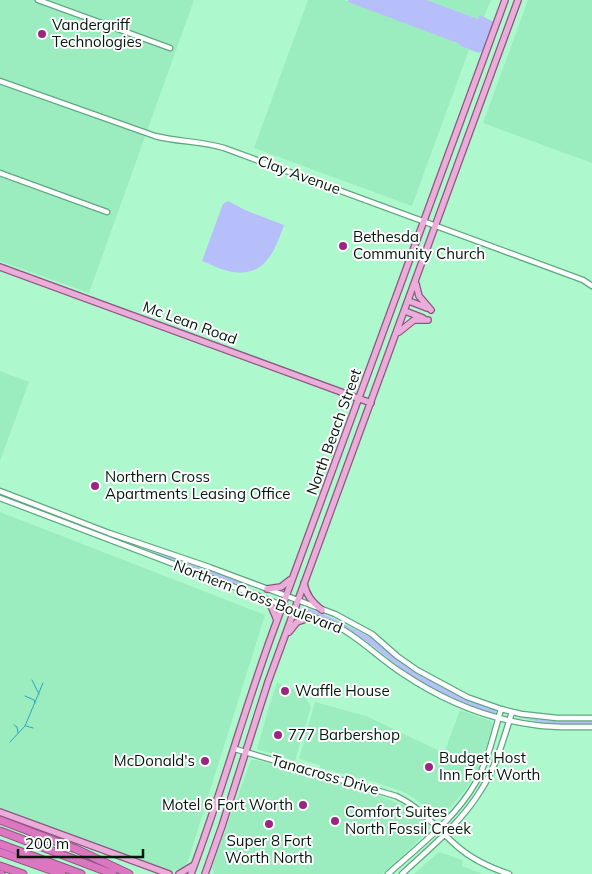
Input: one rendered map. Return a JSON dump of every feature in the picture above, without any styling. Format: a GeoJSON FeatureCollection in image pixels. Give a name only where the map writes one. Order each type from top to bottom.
{"type":"FeatureCollection","features":[{"type":"Feature","properties":{"kind":"highway"},"geometry":{"type":"LineString","coordinates":[[0,820],[76,849],[129,874]]}},
{"type":"Feature","properties":{"kind":"highway"},"geometry":{"type":"LineString","coordinates":[[0,831],[113,874]]}},
{"type":"Feature","properties":{"kind":"highway"},"geometry":{"type":"LineString","coordinates":[[0,844],[81,874]]}},
{"type":"Feature","properties":{"kind":"highway"},"geometry":{"type":"LineString","coordinates":[[0,852],[62,874]]}},
{"type":"Feature","properties":{"kind":"highway"},"geometry":{"type":"LineString","coordinates":[[0,856],[34,868],[43,867]]}},
{"type":"Feature","properties":{"kind":"highway"},"geometry":{"type":"LineString","coordinates":[[0,866],[23,874]]}},
{"type":"Feature","properties":{"kind":"main road","name":"North Beach Street"},"geometry":{"type":"LineString","coordinates":[[191,874],[235,749],[248,704],[282,605],[505,0]]}},
{"type":"Feature","properties":{"kind":"main road","name":"North Beach Street"},"geometry":{"type":"LineString","coordinates":[[205,874],[258,710],[518,0]]}},
{"type":"Feature","properties":{"kind":"main road"},"geometry":{"type":"LineString","coordinates":[[498,19],[510,22]]}},
{"type":"Feature","properties":{"kind":"main road","name":"Mc Lean Road"},"geometry":{"type":"LineString","coordinates":[[0,267],[371,403]]}},
{"type":"Feature","properties":{"kind":"main road"},"geometry":{"type":"LineString","coordinates":[[409,301],[431,310],[419,296],[415,282]]}},
{"type":"Feature","properties":{"kind":"main road"},"geometry":{"type":"LineString","coordinates":[[397,333],[414,320],[428,320],[405,311]]}},
{"type":"Feature","properties":{"kind":"main road"},"geometry":{"type":"LineString","coordinates":[[267,589],[285,585],[293,576]]}},
{"type":"Feature","properties":{"kind":"main road"},"geometry":{"type":"LineString","coordinates":[[304,582],[309,598],[322,610]]}},
{"type":"Feature","properties":{"kind":"main road"},"geometry":{"type":"LineString","coordinates":[[257,596],[271,606],[277,620]]}},
{"type":"Feature","properties":{"kind":"main road"},"geometry":{"type":"LineString","coordinates":[[282,645],[297,622],[312,617]]}},
{"type":"Feature","properties":{"kind":"main road"},"geometry":{"type":"LineString","coordinates":[[0,812],[168,874]]}},
{"type":"Feature","properties":{"kind":"main road"},"geometry":{"type":"LineString","coordinates":[[179,874],[194,865]]}},
{"type":"Feature","properties":{"kind":"street"},"geometry":{"type":"LineString","coordinates":[[38,0],[170,48]]}},
{"type":"Feature","properties":{"kind":"street","name":"Clay Avenue"},"geometry":{"type":"LineString","coordinates":[[0,81],[155,136],[206,143],[224,148],[583,280],[592,286]]}},
{"type":"Feature","properties":{"kind":"street"},"geometry":{"type":"LineString","coordinates":[[0,173],[107,212]]}},
{"type":"Feature","properties":{"kind":"street","name":"Northern Cross Boulevard"},"geometry":{"type":"LineString","coordinates":[[0,491],[335,614],[379,640],[397,656],[430,678],[467,697],[512,712],[556,718],[592,718]]}},
{"type":"Feature","properties":{"kind":"street","name":"Northern Cross Boulevard"},"geometry":{"type":"LineString","coordinates":[[0,498],[348,632],[399,672],[460,705],[498,719],[509,721],[564,728],[592,728]]}},
{"type":"Feature","properties":{"kind":"street"},"geometry":{"type":"LineString","coordinates":[[98,536],[100,529]]}},
{"type":"Feature","properties":{"kind":"street"},"geometry":{"type":"LineString","coordinates":[[388,874],[463,802],[476,782],[487,755],[501,709]]}},
{"type":"Feature","properties":{"kind":"street"},"geometry":{"type":"LineString","coordinates":[[402,874],[445,835],[468,810],[482,789],[499,752],[512,712]]}},
{"type":"Feature","properties":{"kind":"street","name":"Tanacross Drive"},"geometry":{"type":"LineString","coordinates":[[235,749],[396,796],[412,803],[459,848],[482,863],[509,874]]}},
{"type":"Feature","properties":{"kind":"shaded area"},"geometry":{"type":"Polygon","coordinates":[[[0,0],[194,0],[89,293],[0,261],[0,0]]]}},
{"type":"Feature","properties":{"kind":"shaded area"},"geometry":{"type":"Polygon","coordinates":[[[308,0],[344,0],[461,44],[460,46],[469,50],[412,206],[254,148],[308,0]]]}},
{"type":"Feature","properties":{"kind":"shaded area"},"geometry":{"type":"Polygon","coordinates":[[[348,0],[427,0],[478,19],[480,15],[494,22],[482,51],[479,53],[348,2],[348,0]]]}},
{"type":"Feature","properties":{"kind":"shaded area"},"geometry":{"type":"Polygon","coordinates":[[[427,0],[491,0],[484,17],[480,16],[478,19],[427,0]]]}},
{"type":"Feature","properties":{"kind":"shaded area"},"geometry":{"type":"Polygon","coordinates":[[[528,0],[592,0],[592,163],[483,123],[528,0]]]}},
{"type":"Feature","properties":{"kind":"shaded area"},"geometry":{"type":"Polygon","coordinates":[[[228,201],[245,210],[284,225],[276,245],[266,262],[251,271],[228,271],[202,261],[223,204],[228,201]]]}},
{"type":"Feature","properties":{"kind":"shaded area"},"geometry":{"type":"Polygon","coordinates":[[[0,371],[29,382],[0,461],[0,371]]]}},
{"type":"Feature","properties":{"kind":"shaded area"},"geometry":{"type":"Polygon","coordinates":[[[0,512],[265,615],[188,861],[183,868],[172,871],[0,808],[0,512]]]}},
{"type":"Feature","properties":{"kind":"shaded area"},"geometry":{"type":"Polygon","coordinates":[[[140,548],[250,585],[248,587],[210,576],[140,548]]]}},
{"type":"Feature","properties":{"kind":"shaded area"},"geometry":{"type":"Polygon","coordinates":[[[305,607],[370,637],[408,667],[436,684],[457,695],[494,709],[497,713],[491,713],[474,707],[433,689],[404,671],[347,628],[303,608],[305,607]]]}},
{"type":"Feature","properties":{"kind":"shaded area"},"geometry":{"type":"Polygon","coordinates":[[[277,683],[302,692],[311,707],[295,761],[257,749],[277,683]]]}},
{"type":"Feature","properties":{"kind":"shaded area"},"geometry":{"type":"Polygon","coordinates":[[[315,702],[366,716],[444,753],[460,710],[491,721],[493,726],[480,766],[466,789],[449,809],[438,815],[406,793],[378,783],[320,768],[320,765],[299,759],[315,702]]]}},
{"type":"Feature","properties":{"kind":"shaded area"},"geometry":{"type":"Polygon","coordinates":[[[516,717],[552,721],[592,720],[592,725],[552,724],[516,717]]]}},
{"type":"Feature","properties":{"kind":"shaded area"},"geometry":{"type":"Polygon","coordinates":[[[251,760],[372,793],[406,806],[423,817],[432,826],[382,874],[214,874],[212,867],[251,760]]]}},
{"type":"Feature","properties":{"kind":"shaded area"},"geometry":{"type":"Polygon","coordinates":[[[439,852],[463,860],[462,866],[483,874],[414,874],[439,852]]]}},
{"type":"Feature","properties":{"kind":"waterway"},"geometry":{"type":"LineString","coordinates":[[32,680],[39,694]]}},
{"type":"Feature","properties":{"kind":"waterway"},"geometry":{"type":"LineString","coordinates":[[10,742],[25,726],[43,683]]}},
{"type":"Feature","properties":{"kind":"waterway"},"geometry":{"type":"LineString","coordinates":[[25,696],[34,700],[35,703]]}},
{"type":"Feature","properties":{"kind":"waterway"},"geometry":{"type":"LineString","coordinates":[[14,725],[17,727],[18,733]]}},
{"type":"Feature","properties":{"kind":"waterway"},"geometry":{"type":"LineString","coordinates":[[26,726],[33,728]]}},
{"type":"Feature","properties":{"kind":"place","name":"Vandergriff Technologies"},"geometry":{"type":"Point","coordinates":[42,34]}},
{"type":"Feature","properties":{"kind":"place","name":"Bethesda Community Church"},"geometry":{"type":"Point","coordinates":[343,246]}},
{"type":"Feature","properties":{"kind":"place","name":"Northern Cross Apartments Leasing Office"},"geometry":{"type":"Point","coordinates":[95,486]}},
{"type":"Feature","properties":{"kind":"place","name":"Waffle House"},"geometry":{"type":"Point","coordinates":[285,691]}},
{"type":"Feature","properties":{"kind":"place","name":"777 Barbershop"},"geometry":{"type":"Point","coordinates":[278,735]}},
{"type":"Feature","properties":{"kind":"place","name":"McDonald's"},"geometry":{"type":"Point","coordinates":[205,761]}},
{"type":"Feature","properties":{"kind":"place","name":"Budget Host Inn Fort Worth"},"geometry":{"type":"Point","coordinates":[429,767]}},
{"type":"Feature","properties":{"kind":"place","name":"Motel 6 Fort Worth"},"geometry":{"type":"Point","coordinates":[303,805]}},
{"type":"Feature","properties":{"kind":"place","name":"Comfort Suites North Fossil Creek"},"geometry":{"type":"Point","coordinates":[335,821]}},
{"type":"Feature","properties":{"kind":"place","name":"Super 8 Fort Worth North"},"geometry":{"type":"Point","coordinates":[269,824]}}]}
